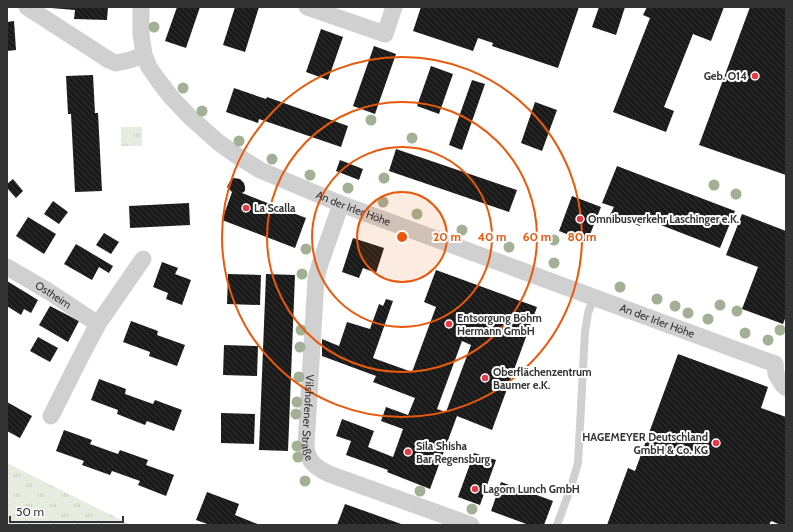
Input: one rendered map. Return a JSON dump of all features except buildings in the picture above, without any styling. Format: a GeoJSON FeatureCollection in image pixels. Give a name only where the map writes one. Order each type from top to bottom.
{"type":"FeatureCollection","features":[{"type":"Feature","properties":{"kind":"street"},"geometry":{"type":"LineString","coordinates":[[27,7],[116,63],[144,55]]}},
{"type":"Feature","properties":{"kind":"street","name":"An der Irler Höhe"},"geometry":{"type":"LineString","coordinates":[[141,7],[141,34],[144,55],[149,67],[171,97],[190,117],[218,142],[260,170],[341,204],[594,297],[781,360],[776,374],[786,388]]}},
{"type":"Feature","properties":{"kind":"street"},"geometry":{"type":"LineString","coordinates":[[307,7],[385,34],[394,7]]}},
{"type":"Feature","properties":{"kind":"street","name":"Vilshofener Straße"},"geometry":{"type":"LineString","coordinates":[[341,204],[316,279],[306,453],[315,465],[329,474],[471,525]]}},
{"type":"Feature","properties":{"kind":"street"},"geometry":{"type":"LineString","coordinates":[[51,416],[98,324],[143,258]]}},
{"type":"Feature","properties":{"kind":"street","name":"Ostheim"},"geometry":{"type":"LineString","coordinates":[[7,267],[48,291],[98,324]]}},
{"type":"Feature","properties":{"kind":"lane"},"geometry":{"type":"LineString","coordinates":[[557,525],[572,487],[578,463],[585,332],[588,313],[594,297]]}},
{"type":"Feature","properties":{"kind":"green space"},"geometry":{"type":"Polygon","coordinates":[[[121,127],[142,127],[142,146],[121,146],[121,127]]]}},
{"type":"Feature","properties":{"kind":"green space"},"geometry":{"type":"Polygon","coordinates":[[[7,463],[131,525],[7,525],[7,463]]]}},
{"type":"Feature","properties":{"kind":"place","name":"Geb. O14"},"geometry":{"type":"Point","coordinates":[755,76]}},
{"type":"Feature","properties":{"kind":"place","name":"La Scalla"},"geometry":{"type":"Point","coordinates":[246,208]}},
{"type":"Feature","properties":{"kind":"place","name":"Omnibusverkehr Laschinger e.K."},"geometry":{"type":"Point","coordinates":[580,219]}},
{"type":"Feature","properties":{"kind":"place","name":"Entsorgung Böhm Hermann GmbH"},"geometry":{"type":"Point","coordinates":[449,324]}},
{"type":"Feature","properties":{"kind":"place","name":"Oberflächenzentrum Baumer e.K."},"geometry":{"type":"Point","coordinates":[485,378]}},
{"type":"Feature","properties":{"kind":"place","name":"HAGEMEYER Deutschland GmbH & Co. KG"},"geometry":{"type":"Point","coordinates":[716,443]}},
{"type":"Feature","properties":{"kind":"place","name":"Sila Shisha Bar Regensburg"},"geometry":{"type":"Point","coordinates":[408,452]}},
{"type":"Feature","properties":{"kind":"place","name":"Lagom Lunch GmbH"},"geometry":{"type":"Point","coordinates":[475,489]}}]}
